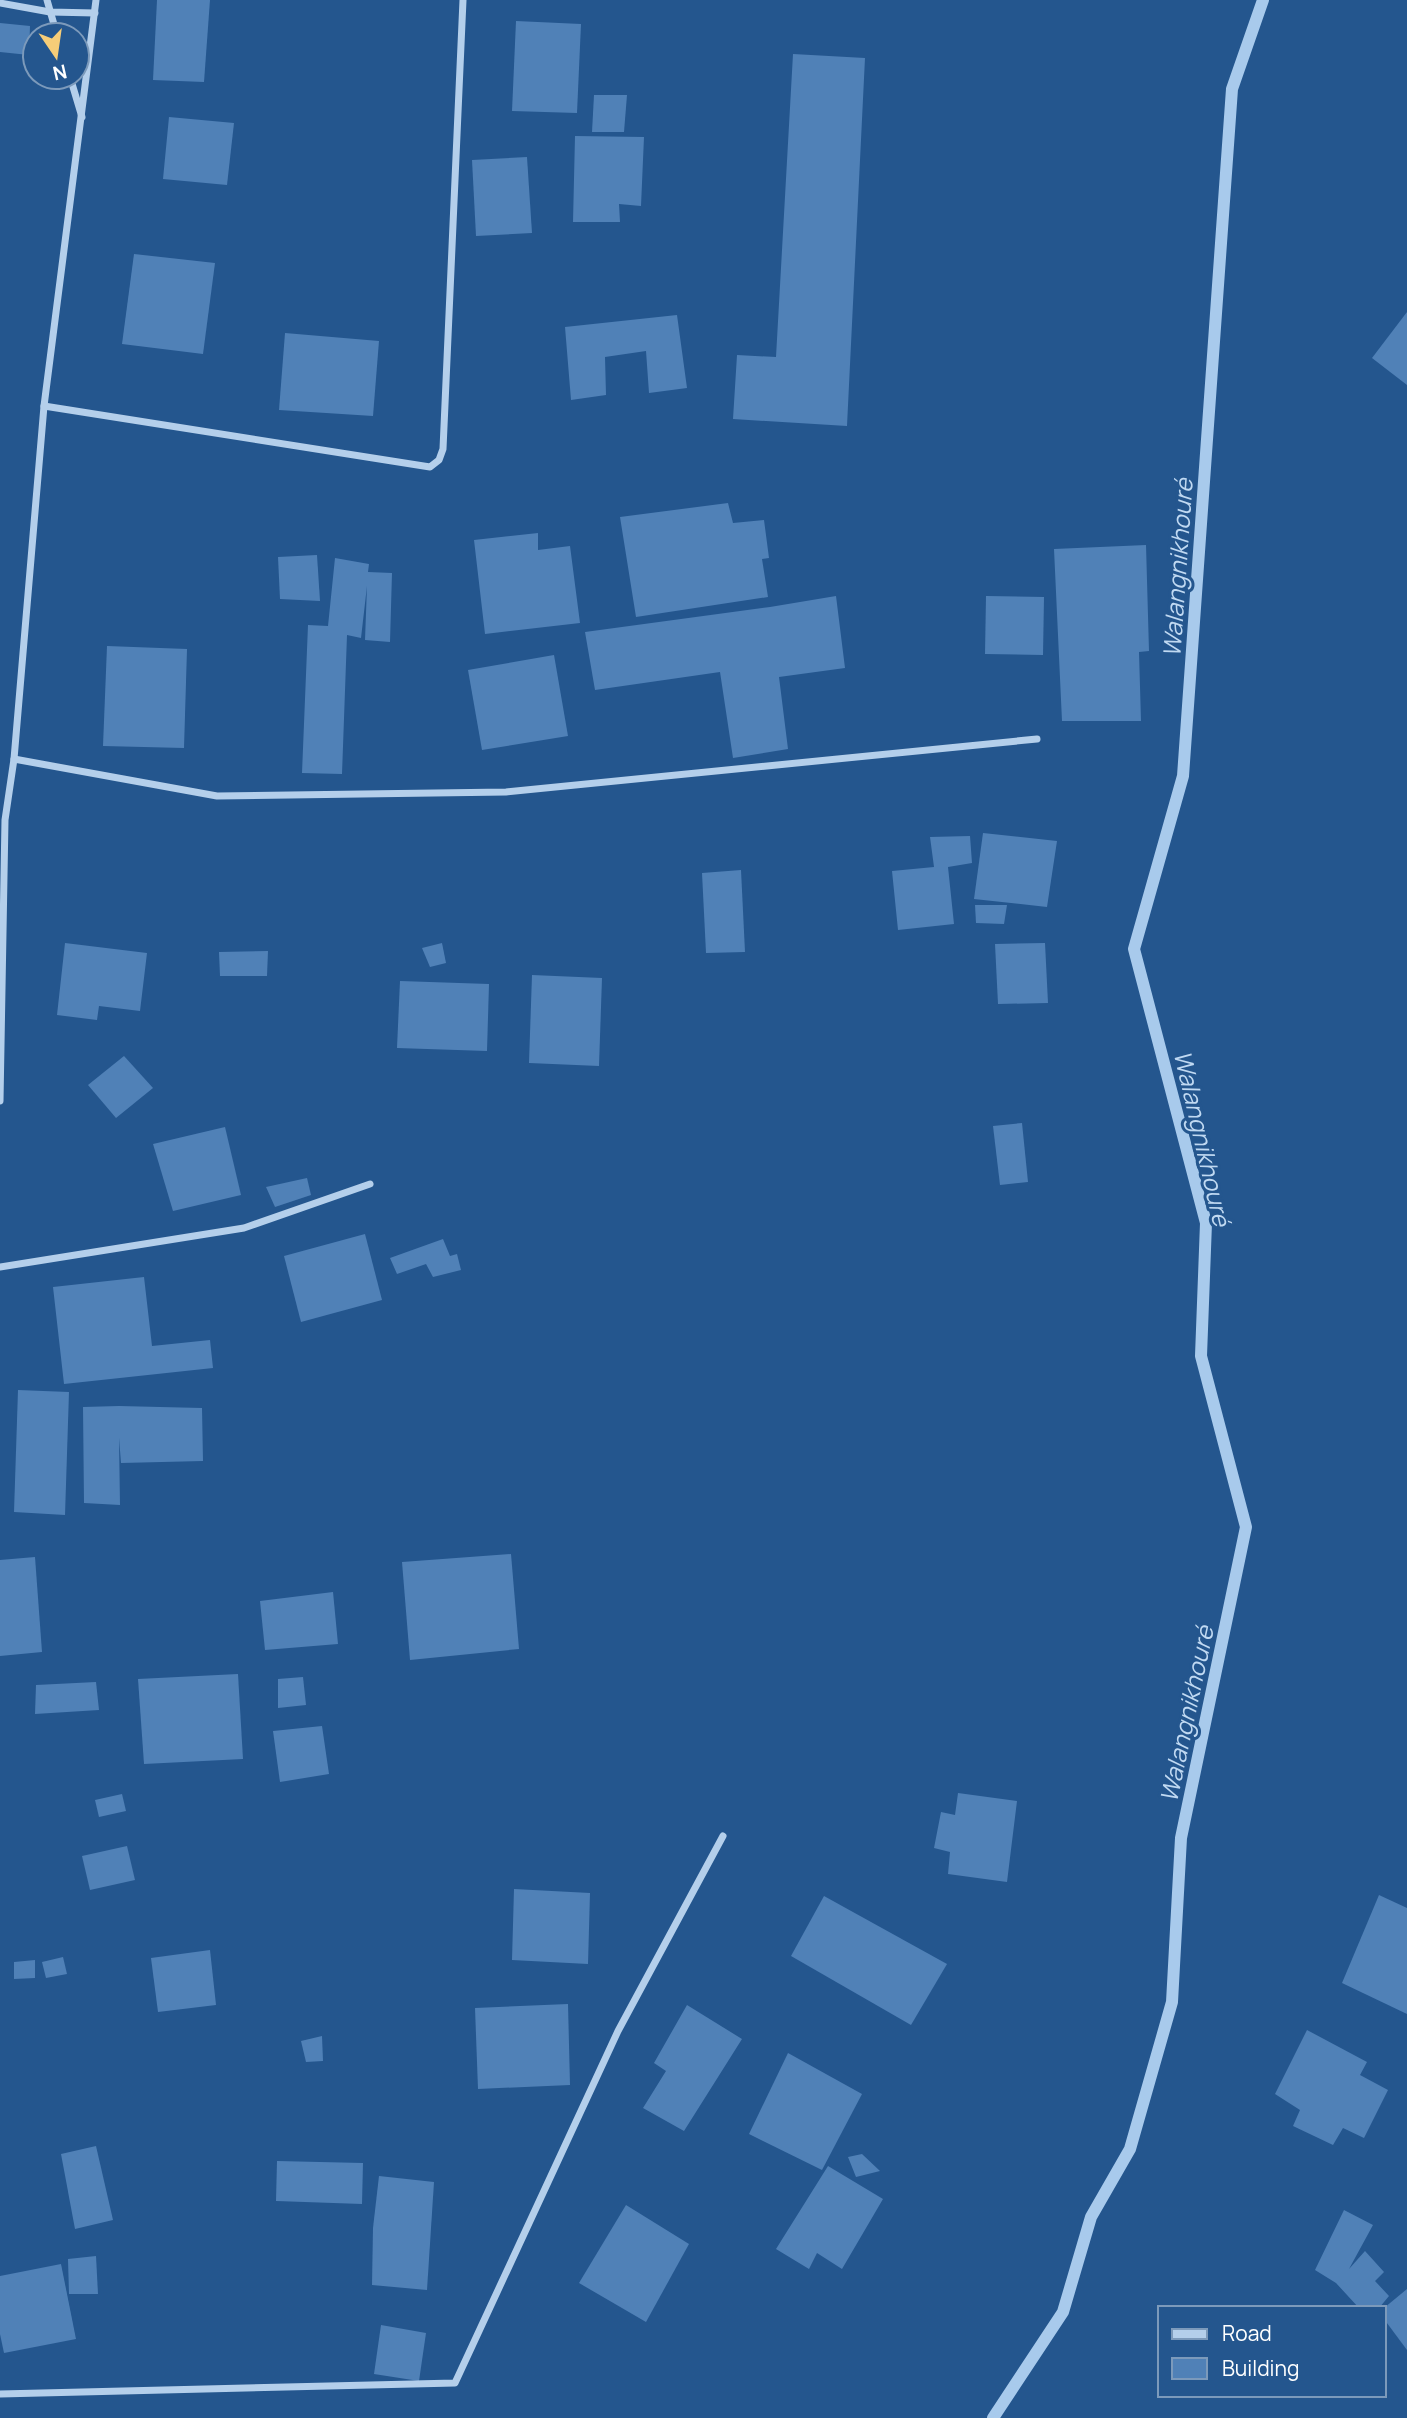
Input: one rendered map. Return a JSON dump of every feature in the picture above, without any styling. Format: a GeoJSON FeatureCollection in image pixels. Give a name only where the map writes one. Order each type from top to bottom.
{"type":"FeatureCollection","features":[{"type":"Feature","properties":{"kind":"street"},"geometry":{"type":"LineString","coordinates":[[47,0],[53,21]]}},
{"type":"Feature","properties":{"kind":"street"},"geometry":{"type":"LineString","coordinates":[[0,1101],[5,820],[13,759],[44,406],[83,120],[96,0]]}},
{"type":"Feature","properties":{"kind":"street"},"geometry":{"type":"LineString","coordinates":[[44,406],[430,467],[439,460],[443,449],[463,0]]}},
{"type":"Feature","properties":{"kind":"street"},"geometry":{"type":"LineString","coordinates":[[0,3],[50,12],[95,13]]}},
{"type":"Feature","properties":{"kind":"street"},"geometry":{"type":"LineString","coordinates":[[74,91],[83,120]]}},
{"type":"Feature","properties":{"kind":"street"},"geometry":{"type":"LineString","coordinates":[[13,759],[217,796],[506,792],[1037,739]]}},
{"type":"Feature","properties":{"kind":"street"},"geometry":{"type":"LineString","coordinates":[[0,1267],[244,1228],[370,1184]]}},
{"type":"Feature","properties":{"kind":"street"},"geometry":{"type":"LineString","coordinates":[[0,2394],[455,2383],[618,2031],[723,1836]]}},
{"type":"Feature","properties":{"kind":"building"},"geometry":{"type":"Polygon","coordinates":[[[157,0],[210,0],[204,82],[153,80],[157,0]]]}},
{"type":"Feature","properties":{"kind":"building"},"geometry":{"type":"Polygon","coordinates":[[[516,21],[581,24],[577,113],[512,111],[516,21]]]}},
{"type":"Feature","properties":{"kind":"building"},"geometry":{"type":"Polygon","coordinates":[[[0,23],[21,25],[21,54],[0,52],[0,23]]]}},
{"type":"Feature","properties":{"kind":"building"},"geometry":{"type":"Polygon","coordinates":[[[793,54],[865,58],[847,426],[733,419],[737,355],[776,357],[793,54]]]}},
{"type":"Feature","properties":{"kind":"building"},"geometry":{"type":"Polygon","coordinates":[[[594,95],[627,95],[624,132],[592,132],[594,95]]]}},
{"type":"Feature","properties":{"kind":"building"},"geometry":{"type":"Polygon","coordinates":[[[169,117],[234,123],[227,185],[163,179],[169,117]]]}},
{"type":"Feature","properties":{"kind":"building"},"geometry":{"type":"Polygon","coordinates":[[[575,136],[644,137],[641,206],[619,204],[620,222],[573,222],[575,136]]]}},
{"type":"Feature","properties":{"kind":"building"},"geometry":{"type":"Polygon","coordinates":[[[527,157],[532,233],[476,236],[472,160],[527,157]]]}},
{"type":"Feature","properties":{"kind":"building"},"geometry":{"type":"Polygon","coordinates":[[[134,254],[215,263],[203,354],[122,344],[134,254]]]}},
{"type":"Feature","properties":{"kind":"building"},"geometry":{"type":"Polygon","coordinates":[[[1407,312],[1407,385],[1372,358],[1407,312]]]}},
{"type":"Feature","properties":{"kind":"building"},"geometry":{"type":"Polygon","coordinates":[[[677,315],[687,388],[649,393],[646,351],[605,357],[606,395],[571,400],[565,327],[677,315]]]}},
{"type":"Feature","properties":{"kind":"building"},"geometry":{"type":"Polygon","coordinates":[[[285,333],[379,341],[373,416],[279,410],[285,333]]]}},
{"type":"Feature","properties":{"kind":"building"},"geometry":{"type":"Polygon","coordinates":[[[728,503],[733,523],[764,520],[769,558],[762,559],[768,597],[636,617],[620,517],[728,503]]]}},
{"type":"Feature","properties":{"kind":"building"},"geometry":{"type":"Polygon","coordinates":[[[538,533],[538,550],[570,546],[580,623],[485,634],[474,540],[538,533]]]}},
{"type":"Feature","properties":{"kind":"building"},"geometry":{"type":"Polygon","coordinates":[[[1146,545],[1149,651],[1139,652],[1141,721],[1062,721],[1054,549],[1146,545]]]}},
{"type":"Feature","properties":{"kind":"building"},"geometry":{"type":"Polygon","coordinates":[[[317,555],[320,601],[280,599],[278,557],[317,555]]]}},
{"type":"Feature","properties":{"kind":"building"},"geometry":{"type":"Polygon","coordinates":[[[335,558],[369,564],[368,572],[392,573],[390,642],[365,640],[367,586],[361,638],[347,635],[342,774],[302,773],[308,625],[328,626],[335,558]]]}},
{"type":"Feature","properties":{"kind":"building"},"geometry":{"type":"Polygon","coordinates":[[[836,596],[845,668],[779,677],[788,749],[733,758],[720,672],[595,690],[585,632],[836,596]]]}},
{"type":"Feature","properties":{"kind":"building"},"geometry":{"type":"Polygon","coordinates":[[[986,596],[1044,597],[1043,655],[985,654],[986,596]]]}},
{"type":"Feature","properties":{"kind":"building"},"geometry":{"type":"Polygon","coordinates":[[[107,646],[187,649],[184,748],[103,746],[107,646]]]}},
{"type":"Feature","properties":{"kind":"building"},"geometry":{"type":"Polygon","coordinates":[[[554,655],[568,736],[482,750],[468,670],[554,655]]]}},
{"type":"Feature","properties":{"kind":"building"},"geometry":{"type":"Polygon","coordinates":[[[983,833],[1057,841],[1047,907],[974,899],[983,833]]]}},
{"type":"Feature","properties":{"kind":"building"},"geometry":{"type":"Polygon","coordinates":[[[970,836],[972,863],[948,867],[954,924],[898,930],[892,871],[934,867],[930,837],[970,836]]]}},
{"type":"Feature","properties":{"kind":"building"},"geometry":{"type":"Polygon","coordinates":[[[741,870],[745,952],[706,953],[702,873],[741,870]]]}},
{"type":"Feature","properties":{"kind":"building"},"geometry":{"type":"Polygon","coordinates":[[[975,905],[1007,905],[1004,924],[976,923],[975,905]]]}},
{"type":"Feature","properties":{"kind":"building"},"geometry":{"type":"Polygon","coordinates":[[[65,943],[147,953],[140,1011],[99,1006],[97,1020],[57,1015],[65,943]]]}},
{"type":"Feature","properties":{"kind":"building"},"geometry":{"type":"Polygon","coordinates":[[[442,943],[446,963],[430,967],[422,948],[442,943]]]}},
{"type":"Feature","properties":{"kind":"building"},"geometry":{"type":"Polygon","coordinates":[[[1045,943],[1048,1003],[998,1004],[995,944],[1045,943]]]}},
{"type":"Feature","properties":{"kind":"building"},"geometry":{"type":"Polygon","coordinates":[[[268,951],[267,976],[220,976],[219,952],[268,951]]]}},
{"type":"Feature","properties":{"kind":"building"},"geometry":{"type":"Polygon","coordinates":[[[532,975],[602,978],[599,1066],[529,1063],[532,975]]]}},
{"type":"Feature","properties":{"kind":"building"},"geometry":{"type":"Polygon","coordinates":[[[400,981],[489,984],[487,1051],[397,1048],[400,981]]]}},
{"type":"Feature","properties":{"kind":"building"},"geometry":{"type":"Polygon","coordinates":[[[124,1056],[153,1088],[116,1118],[88,1085],[124,1056]]]}},
{"type":"Feature","properties":{"kind":"building"},"geometry":{"type":"Polygon","coordinates":[[[1022,1123],[1028,1182],[1000,1185],[993,1126],[1022,1123]]]}},
{"type":"Feature","properties":{"kind":"building"},"geometry":{"type":"Polygon","coordinates":[[[225,1127],[241,1195],[173,1211],[153,1144],[225,1127]]]}},
{"type":"Feature","properties":{"kind":"building"},"geometry":{"type":"Polygon","coordinates":[[[307,1178],[311,1195],[275,1207],[266,1187],[307,1178]]]}},
{"type":"Feature","properties":{"kind":"building"},"geometry":{"type":"Polygon","coordinates":[[[365,1234],[382,1300],[301,1322],[284,1256],[365,1234]]]}},
{"type":"Feature","properties":{"kind":"building"},"geometry":{"type":"Polygon","coordinates":[[[443,1239],[450,1256],[457,1254],[461,1270],[433,1277],[426,1264],[397,1274],[390,1258],[443,1239]]]}},
{"type":"Feature","properties":{"kind":"building"},"geometry":{"type":"Polygon","coordinates":[[[144,1277],[152,1346],[210,1340],[213,1368],[64,1384],[53,1287],[144,1277]]]}},
{"type":"Feature","properties":{"kind":"building"},"geometry":{"type":"Polygon","coordinates":[[[18,1390],[69,1392],[65,1515],[14,1512],[18,1390]]]}},
{"type":"Feature","properties":{"kind":"building"},"geometry":{"type":"Polygon","coordinates":[[[83,1407],[202,1408],[203,1461],[121,1463],[119,1438],[120,1505],[84,1503],[83,1407]]]}},
{"type":"Feature","properties":{"kind":"building"},"geometry":{"type":"Polygon","coordinates":[[[511,1554],[519,1649],[410,1660],[402,1562],[511,1554]]]}},
{"type":"Feature","properties":{"kind":"building"},"geometry":{"type":"Polygon","coordinates":[[[35,1557],[42,1652],[0,1656],[0,1560],[35,1557]]]}},
{"type":"Feature","properties":{"kind":"building"},"geometry":{"type":"Polygon","coordinates":[[[333,1592],[338,1644],[265,1650],[260,1601],[333,1592]]]}},
{"type":"Feature","properties":{"kind":"building"},"geometry":{"type":"Polygon","coordinates":[[[238,1674],[243,1759],[144,1764],[138,1679],[238,1674]]]}},
{"type":"Feature","properties":{"kind":"building"},"geometry":{"type":"Polygon","coordinates":[[[303,1677],[306,1705],[278,1708],[278,1679],[303,1677]]]}},
{"type":"Feature","properties":{"kind":"building"},"geometry":{"type":"Polygon","coordinates":[[[96,1682],[99,1710],[35,1714],[36,1685],[96,1682]]]}},
{"type":"Feature","properties":{"kind":"building"},"geometry":{"type":"Polygon","coordinates":[[[322,1726],[329,1774],[280,1782],[273,1731],[322,1726]]]}},
{"type":"Feature","properties":{"kind":"building"},"geometry":{"type":"Polygon","coordinates":[[[958,1793],[1017,1801],[1007,1882],[948,1874],[950,1852],[934,1848],[941,1812],[955,1815],[958,1793]]]}},
{"type":"Feature","properties":{"kind":"building"},"geometry":{"type":"Polygon","coordinates":[[[122,1794],[126,1811],[99,1817],[95,1800],[122,1794]]]}},
{"type":"Feature","properties":{"kind":"building"},"geometry":{"type":"Polygon","coordinates":[[[127,1846],[135,1880],[90,1890],[82,1856],[127,1846]]]}},
{"type":"Feature","properties":{"kind":"building"},"geometry":{"type":"Polygon","coordinates":[[[514,1889],[590,1893],[588,1964],[512,1960],[514,1889]]]}},
{"type":"Feature","properties":{"kind":"building"},"geometry":{"type":"Polygon","coordinates":[[[1379,1895],[1407,1908],[1407,2014],[1342,1983],[1379,1895]]]}},
{"type":"Feature","properties":{"kind":"building"},"geometry":{"type":"Polygon","coordinates":[[[824,1896],[947,1964],[911,2025],[791,1956],[824,1896]]]}},
{"type":"Feature","properties":{"kind":"building"},"geometry":{"type":"Polygon","coordinates":[[[210,1950],[216,2005],[158,2012],[151,1958],[210,1950]]]}},
{"type":"Feature","properties":{"kind":"building"},"geometry":{"type":"Polygon","coordinates":[[[63,1957],[67,1974],[46,1978],[42,1962],[63,1957]]]}},
{"type":"Feature","properties":{"kind":"building"},"geometry":{"type":"Polygon","coordinates":[[[35,1960],[35,1978],[14,1979],[14,1962],[35,1960]]]}},
{"type":"Feature","properties":{"kind":"building"},"geometry":{"type":"Polygon","coordinates":[[[568,2004],[570,2085],[478,2089],[475,2008],[568,2004]]]}},
{"type":"Feature","properties":{"kind":"building"},"geometry":{"type":"Polygon","coordinates":[[[687,2005],[742,2039],[684,2131],[643,2108],[666,2071],[654,2063],[687,2005]]]}},
{"type":"Feature","properties":{"kind":"building"},"geometry":{"type":"Polygon","coordinates":[[[1307,2030],[1367,2062],[1360,2075],[1388,2090],[1364,2138],[1343,2128],[1333,2145],[1293,2126],[1300,2110],[1275,2094],[1307,2030]]]}},
{"type":"Feature","properties":{"kind":"building"},"geometry":{"type":"Polygon","coordinates":[[[322,2036],[323,2061],[306,2062],[301,2041],[322,2036]]]}},
{"type":"Feature","properties":{"kind":"building"},"geometry":{"type":"Polygon","coordinates":[[[788,2053],[862,2094],[822,2170],[749,2134],[788,2053]]]}},
{"type":"Feature","properties":{"kind":"building"},"geometry":{"type":"Polygon","coordinates":[[[96,2146],[113,2220],[75,2229],[61,2154],[96,2146]]]}},
{"type":"Feature","properties":{"kind":"building"},"geometry":{"type":"Polygon","coordinates":[[[862,2154],[880,2171],[856,2177],[848,2157],[862,2154]]]}},
{"type":"Feature","properties":{"kind":"building"},"geometry":{"type":"Polygon","coordinates":[[[277,2161],[363,2163],[362,2204],[276,2201],[277,2161]]]}},
{"type":"Feature","properties":{"kind":"building"},"geometry":{"type":"Polygon","coordinates":[[[828,2166],[883,2199],[842,2269],[817,2253],[809,2269],[776,2249],[828,2166]]]}},
{"type":"Feature","properties":{"kind":"building"},"geometry":{"type":"Polygon","coordinates":[[[379,2176],[434,2182],[427,2290],[372,2285],[373,2228],[379,2176]]]}},
{"type":"Feature","properties":{"kind":"building"},"geometry":{"type":"Polygon","coordinates":[[[626,2205],[689,2244],[646,2322],[579,2283],[626,2205]]]}},
{"type":"Feature","properties":{"kind":"building"},"geometry":{"type":"Polygon","coordinates":[[[1344,2210],[1373,2225],[1349,2269],[1365,2251],[1384,2272],[1375,2281],[1389,2296],[1381,2306],[1357,2306],[1336,2283],[1315,2270],[1344,2210]]]}},
{"type":"Feature","properties":{"kind":"building"},"geometry":{"type":"Polygon","coordinates":[[[96,2256],[98,2294],[69,2294],[68,2259],[96,2256]]]}},
{"type":"Feature","properties":{"kind":"building"},"geometry":{"type":"Polygon","coordinates":[[[61,2264],[76,2339],[4,2353],[0,2334],[0,2276],[61,2264]]]}},
{"type":"Feature","properties":{"kind":"building"},"geometry":{"type":"Polygon","coordinates":[[[1407,2289],[1407,2350],[1386,2322],[1386,2306],[1407,2289]]]}},
{"type":"Feature","properties":{"kind":"building"},"geometry":{"type":"Polygon","coordinates":[[[381,2325],[426,2333],[419,2381],[374,2374],[381,2325]]]}},
{"type":"Feature","properties":{"kind":"waterway","name":"Walangnikhouré"},"geometry":{"type":"LineString","coordinates":[[993,2418],[1063,2312],[1091,2217],[1130,2149],[1172,2002],[1181,1838],[1246,1527],[1201,1356],[1206,1223],[1134,949],[1183,776],[1232,89],[1263,0]]}}]}
